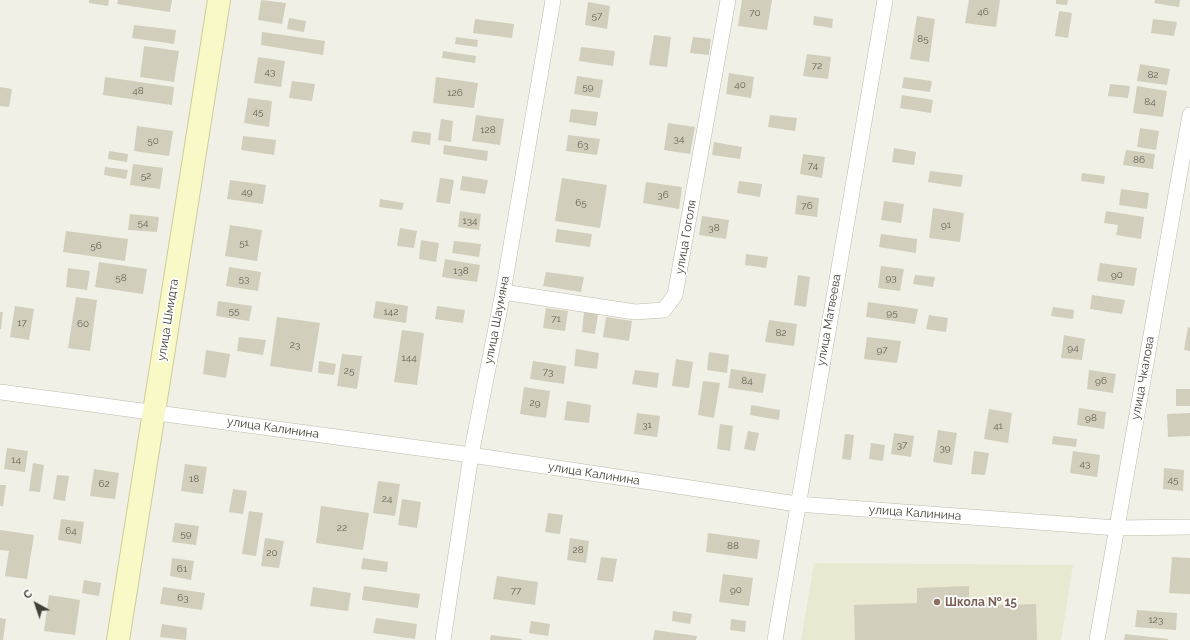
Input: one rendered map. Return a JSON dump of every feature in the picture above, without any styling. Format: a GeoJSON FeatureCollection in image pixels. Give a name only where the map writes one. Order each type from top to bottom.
{"type":"FeatureCollection","features":[{"type":"Feature","properties":{"kind":"street","name":"улица Шмидта"},"geometry":{"type":"LineString","coordinates":[[118,640],[219,0]]}},
{"type":"Feature","properties":{"kind":"street","name":"улица Шаумяна"},"geometry":{"type":"LineString","coordinates":[[443,640],[471,455],[503,292],[553,0]]}},
{"type":"Feature","properties":{"kind":"street","name":"улица Гоголя"},"geometry":{"type":"LineString","coordinates":[[503,292],[635,312],[664,310],[675,295],[728,0]]}},
{"type":"Feature","properties":{"kind":"street","name":"улица Матвеева"},"geometry":{"type":"LineString","coordinates":[[775,640],[797,504],[885,0]]}},
{"type":"Feature","properties":{"kind":"street","name":"улица Чкалова"},"geometry":{"type":"LineString","coordinates":[[1097,640],[1190,115]]}},
{"type":"Feature","properties":{"kind":"street","name":"улица Калинина"},"geometry":{"type":"LineString","coordinates":[[0,392],[471,455],[797,504],[1117,528],[1190,527]]}},
{"type":"Feature","properties":{"kind":"shaded area","name":"Школа № 15"},"geometry":{"type":"Polygon","coordinates":[[[814,563],[1073,565],[1061,640],[801,640],[814,563]]]}},
{"type":"Feature","properties":{"kind":"building"},"geometry":{"type":"Polygon","coordinates":[[[89,0],[109,0],[108,6],[89,3],[89,0]]]}},
{"type":"Feature","properties":{"kind":"building"},"geometry":{"type":"Polygon","coordinates":[[[118,0],[172,0],[170,12],[117,4],[118,0]]]}},
{"type":"Feature","properties":{"kind":"building"},"geometry":{"type":"Polygon","coordinates":[[[261,0],[286,3],[282,24],[258,20],[261,0]]]}},
{"type":"Feature","properties":{"kind":"building"},"geometry":{"type":"Polygon","coordinates":[[[742,0],[772,0],[767,30],[738,26],[742,0]]]}},
{"type":"Feature","properties":{"kind":"building"},"geometry":{"type":"Polygon","coordinates":[[[969,0],[1000,0],[996,27],[965,23],[969,0]]]}},
{"type":"Feature","properties":{"kind":"building"},"geometry":{"type":"Polygon","coordinates":[[[1056,0],[1068,0],[1067,5],[1056,4],[1056,0]]]}},
{"type":"Feature","properties":{"kind":"building"},"geometry":{"type":"Polygon","coordinates":[[[1155,0],[1180,0],[1179,7],[1154,3],[1155,0]]]}},
{"type":"Feature","properties":{"kind":"building"},"geometry":{"type":"Polygon","coordinates":[[[588,2],[610,6],[607,29],[585,25],[588,2]]]}},
{"type":"Feature","properties":{"kind":"building"},"geometry":{"type":"Polygon","coordinates":[[[1059,11],[1072,13],[1068,38],[1055,36],[1059,11]]]}},
{"type":"Feature","properties":{"kind":"building"},"geometry":{"type":"Polygon","coordinates":[[[814,16],[833,19],[832,28],[813,25],[814,16]]]}},
{"type":"Feature","properties":{"kind":"building"},"geometry":{"type":"Polygon","coordinates":[[[917,16],[935,19],[929,62],[910,59],[917,16]]]}},
{"type":"Feature","properties":{"kind":"building"},"geometry":{"type":"Polygon","coordinates":[[[289,18],[306,21],[304,32],[287,29],[289,18]]]}},
{"type":"Feature","properties":{"kind":"building"},"geometry":{"type":"Polygon","coordinates":[[[475,19],[514,24],[512,38],[473,33],[475,19]]]}},
{"type":"Feature","properties":{"kind":"building"},"geometry":{"type":"Polygon","coordinates":[[[1153,19],[1177,22],[1174,36],[1151,33],[1153,19]]]}},
{"type":"Feature","properties":{"kind":"building"},"geometry":{"type":"Polygon","coordinates":[[[134,25],[176,30],[174,44],[132,38],[134,25]]]}},
{"type":"Feature","properties":{"kind":"building"},"geometry":{"type":"Polygon","coordinates":[[[262,32],[325,41],[323,55],[261,45],[262,32]]]}},
{"type":"Feature","properties":{"kind":"building"},"geometry":{"type":"Polygon","coordinates":[[[654,35],[671,37],[667,67],[649,65],[654,35]]]}},
{"type":"Feature","properties":{"kind":"building"},"geometry":{"type":"Polygon","coordinates":[[[456,37],[478,40],[477,47],[455,44],[456,37]]]}},
{"type":"Feature","properties":{"kind":"building"},"geometry":{"type":"Polygon","coordinates":[[[693,37],[711,39],[709,55],[690,53],[693,37]]]}},
{"type":"Feature","properties":{"kind":"building"},"geometry":{"type":"Polygon","coordinates":[[[144,46],[179,51],[174,82],[140,77],[144,46]]]}},
{"type":"Feature","properties":{"kind":"building"},"geometry":{"type":"Polygon","coordinates":[[[581,47],[615,51],[613,66],[579,61],[581,47]]]}},
{"type":"Feature","properties":{"kind":"building"},"geometry":{"type":"Polygon","coordinates":[[[443,51],[476,56],[475,63],[442,58],[443,51]]]}},
{"type":"Feature","properties":{"kind":"building"},"geometry":{"type":"Polygon","coordinates":[[[807,54],[831,57],[828,79],[803,76],[807,54]]]}},
{"type":"Feature","properties":{"kind":"building"},"geometry":{"type":"Polygon","coordinates":[[[258,57],[285,61],[281,87],[254,83],[258,57]]]}},
{"type":"Feature","properties":{"kind":"building"},"geometry":{"type":"Polygon","coordinates":[[[1140,64],[1170,69],[1167,85],[1137,81],[1140,64]]]}},
{"type":"Feature","properties":{"kind":"building"},"geometry":{"type":"Polygon","coordinates":[[[729,73],[754,77],[751,98],[726,94],[729,73]]]}},
{"type":"Feature","properties":{"kind":"building"},"geometry":{"type":"Polygon","coordinates":[[[577,76],[603,80],[600,98],[574,94],[577,76]]]}},
{"type":"Feature","properties":{"kind":"building"},"geometry":{"type":"Polygon","coordinates":[[[105,77],[174,87],[172,105],[103,95],[105,77]]]}},
{"type":"Feature","properties":{"kind":"building"},"geometry":{"type":"Polygon","coordinates":[[[436,77],[478,83],[474,108],[433,103],[436,77]]]}},
{"type":"Feature","properties":{"kind":"building"},"geometry":{"type":"Polygon","coordinates":[[[904,77],[932,81],[930,92],[902,88],[904,77]]]}},
{"type":"Feature","properties":{"kind":"building"},"geometry":{"type":"Polygon","coordinates":[[[292,81],[315,84],[312,101],[289,98],[292,81]]]}},
{"type":"Feature","properties":{"kind":"building"},"geometry":{"type":"Polygon","coordinates":[[[1110,84],[1130,86],[1128,98],[1108,96],[1110,84]]]}},
{"type":"Feature","properties":{"kind":"building"},"geometry":{"type":"Polygon","coordinates":[[[1137,86],[1167,91],[1163,117],[1133,113],[1137,86]]]}},
{"type":"Feature","properties":{"kind":"building"},"geometry":{"type":"Polygon","coordinates":[[[0,87],[12,89],[9,107],[0,106],[0,87]]]}},
{"type":"Feature","properties":{"kind":"building"},"geometry":{"type":"Polygon","coordinates":[[[902,95],[933,100],[931,113],[900,108],[902,95]]]}},
{"type":"Feature","properties":{"kind":"building"},"geometry":{"type":"Polygon","coordinates":[[[248,98],[272,101],[269,127],[244,123],[248,98]]]}},
{"type":"Feature","properties":{"kind":"building"},"geometry":{"type":"Polygon","coordinates":[[[571,109],[598,112],[596,126],[569,122],[571,109]]]}},
{"type":"Feature","properties":{"kind":"building"},"geometry":{"type":"Polygon","coordinates":[[[476,115],[504,119],[500,145],[472,141],[476,115]]]}},
{"type":"Feature","properties":{"kind":"building"},"geometry":{"type":"Polygon","coordinates":[[[770,115],[797,118],[795,131],[768,127],[770,115]]]}},
{"type":"Feature","properties":{"kind":"building"},"geometry":{"type":"Polygon","coordinates":[[[441,119],[453,121],[451,142],[438,140],[441,119]]]}},
{"type":"Feature","properties":{"kind":"building"},"geometry":{"type":"Polygon","coordinates":[[[668,123],[695,127],[690,154],[664,150],[668,123]]]}},
{"type":"Feature","properties":{"kind":"building"},"geometry":{"type":"Polygon","coordinates":[[[137,126],[173,131],[169,156],[134,151],[137,126]]]}},
{"type":"Feature","properties":{"kind":"building"},"geometry":{"type":"Polygon","coordinates":[[[1140,128],[1159,131],[1156,150],[1137,147],[1140,128]]]}},
{"type":"Feature","properties":{"kind":"building"},"geometry":{"type":"Polygon","coordinates":[[[413,131],[431,133],[430,145],[411,142],[413,131]]]}},
{"type":"Feature","properties":{"kind":"building"},"geometry":{"type":"Polygon","coordinates":[[[568,135],[600,139],[597,155],[566,151],[568,135]]]}},
{"type":"Feature","properties":{"kind":"building"},"geometry":{"type":"Polygon","coordinates":[[[243,136],[276,140],[274,155],[241,150],[243,136]]]}},
{"type":"Feature","properties":{"kind":"building"},"geometry":{"type":"Polygon","coordinates":[[[714,142],[742,147],[740,159],[712,155],[714,142]]]}},
{"type":"Feature","properties":{"kind":"building"},"geometry":{"type":"Polygon","coordinates":[[[444,145],[488,151],[487,161],[443,154],[444,145]]]}},
{"type":"Feature","properties":{"kind":"building"},"geometry":{"type":"Polygon","coordinates":[[[894,148],[916,152],[914,165],[892,162],[894,148]]]}},
{"type":"Feature","properties":{"kind":"building"},"geometry":{"type":"Polygon","coordinates":[[[1126,150],[1155,154],[1153,169],[1123,165],[1126,150]]]}},
{"type":"Feature","properties":{"kind":"building"},"geometry":{"type":"Polygon","coordinates":[[[109,151],[128,154],[127,162],[108,159],[109,151]]]}},
{"type":"Feature","properties":{"kind":"building"},"geometry":{"type":"Polygon","coordinates":[[[803,154],[825,157],[822,178],[800,174],[803,154]]]}},
{"type":"Feature","properties":{"kind":"building"},"geometry":{"type":"Polygon","coordinates":[[[133,164],[163,168],[160,189],[130,185],[133,164]]]}},
{"type":"Feature","properties":{"kind":"building"},"geometry":{"type":"Polygon","coordinates":[[[105,167],[128,170],[126,179],[104,175],[105,167]]]}},
{"type":"Feature","properties":{"kind":"building"},"geometry":{"type":"Polygon","coordinates":[[[930,171],[963,175],[961,187],[928,182],[930,171]]]}},
{"type":"Feature","properties":{"kind":"building"},"geometry":{"type":"Polygon","coordinates":[[[1082,173],[1105,176],[1104,184],[1081,181],[1082,173]]]}},
{"type":"Feature","properties":{"kind":"building"},"geometry":{"type":"Polygon","coordinates":[[[462,176],[488,180],[485,194],[460,190],[462,176]]]}},
{"type":"Feature","properties":{"kind":"building"},"geometry":{"type":"Polygon","coordinates":[[[440,178],[454,180],[450,204],[436,202],[440,178]]]}},
{"type":"Feature","properties":{"kind":"building"},"geometry":{"type":"Polygon","coordinates":[[[562,178],[607,185],[600,228],[555,221],[562,178]]]}},
{"type":"Feature","properties":{"kind":"building"},"geometry":{"type":"Polygon","coordinates":[[[230,180],[266,185],[263,204],[227,199],[230,180]]]}},
{"type":"Feature","properties":{"kind":"building"},"geometry":{"type":"Polygon","coordinates":[[[739,181],[762,184],[760,197],[737,193],[739,181]]]}},
{"type":"Feature","properties":{"kind":"building"},"geometry":{"type":"Polygon","coordinates":[[[646,182],[682,187],[679,209],[643,203],[646,182]]]}},
{"type":"Feature","properties":{"kind":"building"},"geometry":{"type":"Polygon","coordinates":[[[1121,189],[1149,193],[1147,209],[1119,205],[1121,189]]]}},
{"type":"Feature","properties":{"kind":"building"},"geometry":{"type":"Polygon","coordinates":[[[797,195],[819,198],[817,217],[795,214],[797,195]]]}},
{"type":"Feature","properties":{"kind":"building"},"geometry":{"type":"Polygon","coordinates":[[[380,199],[404,203],[402,210],[379,207],[380,199]]]}},
{"type":"Feature","properties":{"kind":"building"},"geometry":{"type":"Polygon","coordinates":[[[884,201],[904,204],[901,223],[881,220],[884,201]]]}},
{"type":"Feature","properties":{"kind":"building"},"geometry":{"type":"Polygon","coordinates":[[[933,208],[964,213],[960,242],[929,238],[933,208]]]}},
{"type":"Feature","properties":{"kind":"building"},"geometry":{"type":"Polygon","coordinates":[[[460,211],[481,214],[479,230],[458,227],[460,211]]]}},
{"type":"Feature","properties":{"kind":"building"},"geometry":{"type":"Polygon","coordinates":[[[1106,211],[1144,217],[1141,239],[1116,235],[1118,225],[1104,223],[1106,211]]]}},
{"type":"Feature","properties":{"kind":"building"},"geometry":{"type":"Polygon","coordinates":[[[130,214],[159,217],[157,232],[128,230],[130,214]]]}},
{"type":"Feature","properties":{"kind":"building"},"geometry":{"type":"Polygon","coordinates":[[[702,216],[729,220],[726,239],[699,235],[702,216]]]}},
{"type":"Feature","properties":{"kind":"building"},"geometry":{"type":"Polygon","coordinates":[[[230,225],[262,230],[257,261],[225,256],[230,225]]]}},
{"type":"Feature","properties":{"kind":"building"},"geometry":{"type":"Polygon","coordinates":[[[400,228],[417,231],[414,248],[397,246],[400,228]]]}},
{"type":"Feature","properties":{"kind":"building"},"geometry":{"type":"Polygon","coordinates":[[[557,229],[592,234],[590,247],[555,242],[557,229]]]}},
{"type":"Feature","properties":{"kind":"building"},"geometry":{"type":"Polygon","coordinates":[[[66,231],[128,239],[125,261],[63,252],[66,231]]]}},
{"type":"Feature","properties":{"kind":"building"},"geometry":{"type":"Polygon","coordinates":[[[881,234],[917,239],[916,253],[879,247],[881,234]]]}},
{"type":"Feature","properties":{"kind":"building"},"geometry":{"type":"Polygon","coordinates":[[[421,240],[439,243],[436,262],[419,259],[421,240]]]}},
{"type":"Feature","properties":{"kind":"building"},"geometry":{"type":"Polygon","coordinates":[[[454,241],[481,244],[479,257],[452,253],[454,241]]]}},
{"type":"Feature","properties":{"kind":"building"},"geometry":{"type":"Polygon","coordinates":[[[746,254],[768,257],[766,268],[745,265],[746,254]]]}},
{"type":"Feature","properties":{"kind":"building"},"geometry":{"type":"Polygon","coordinates":[[[445,259],[480,265],[477,282],[442,277],[445,259]]]}},
{"type":"Feature","properties":{"kind":"building"},"geometry":{"type":"Polygon","coordinates":[[[99,262],[147,269],[143,294],[95,287],[99,262]]]}},
{"type":"Feature","properties":{"kind":"building"},"geometry":{"type":"Polygon","coordinates":[[[1100,263],[1137,268],[1134,286],[1097,281],[1100,263]]]}},
{"type":"Feature","properties":{"kind":"building"},"geometry":{"type":"Polygon","coordinates":[[[881,266],[904,269],[900,291],[878,288],[881,266]]]}},
{"type":"Feature","properties":{"kind":"building"},"geometry":{"type":"Polygon","coordinates":[[[229,267],[261,272],[258,291],[226,286],[229,267]]]}},
{"type":"Feature","properties":{"kind":"building"},"geometry":{"type":"Polygon","coordinates":[[[68,268],[90,271],[87,290],[66,287],[68,268]]]}},
{"type":"Feature","properties":{"kind":"building"},"geometry":{"type":"Polygon","coordinates":[[[546,272],[584,277],[581,292],[543,286],[546,272]]]}},
{"type":"Feature","properties":{"kind":"building"},"geometry":{"type":"Polygon","coordinates":[[[798,275],[810,277],[806,307],[794,305],[798,275]]]}},
{"type":"Feature","properties":{"kind":"building"},"geometry":{"type":"Polygon","coordinates":[[[915,275],[935,277],[933,287],[913,284],[915,275]]]}},
{"type":"Feature","properties":{"kind":"building"},"geometry":{"type":"Polygon","coordinates":[[[1092,295],[1125,300],[1122,314],[1090,309],[1092,295]]]}},
{"type":"Feature","properties":{"kind":"building"},"geometry":{"type":"Polygon","coordinates":[[[76,297],[97,300],[90,351],[68,348],[76,297]]]}},
{"type":"Feature","properties":{"kind":"building"},"geometry":{"type":"Polygon","coordinates":[[[218,301],[252,306],[249,321],[216,316],[218,301]]]}},
{"type":"Feature","properties":{"kind":"building"},"geometry":{"type":"Polygon","coordinates":[[[376,301],[408,306],[406,323],[373,318],[376,301]]]}},
{"type":"Feature","properties":{"kind":"building"},"geometry":{"type":"Polygon","coordinates":[[[868,302],[918,309],[915,324],[866,317],[868,302]]]}},
{"type":"Feature","properties":{"kind":"building"},"geometry":{"type":"Polygon","coordinates":[[[15,306],[34,309],[29,340],[10,337],[15,306]]]}},
{"type":"Feature","properties":{"kind":"building"},"geometry":{"type":"Polygon","coordinates":[[[437,306],[465,310],[463,323],[435,319],[437,306]]]}},
{"type":"Feature","properties":{"kind":"building"},"geometry":{"type":"Polygon","coordinates":[[[1053,307],[1074,310],[1073,319],[1051,316],[1053,307]]]}},
{"type":"Feature","properties":{"kind":"building"},"geometry":{"type":"Polygon","coordinates":[[[546,308],[568,311],[565,331],[543,328],[546,308]]]}},
{"type":"Feature","properties":{"kind":"building"},"geometry":{"type":"Polygon","coordinates":[[[0,312],[3,312],[1,329],[0,329],[0,312]]]}},
{"type":"Feature","properties":{"kind":"building"},"geometry":{"type":"Polygon","coordinates":[[[584,312],[598,314],[595,334],[582,332],[584,312]]]}},
{"type":"Feature","properties":{"kind":"building"},"geometry":{"type":"Polygon","coordinates":[[[929,315],[948,318],[946,332],[926,329],[929,315]]]}},
{"type":"Feature","properties":{"kind":"building"},"geometry":{"type":"Polygon","coordinates":[[[277,317],[320,323],[312,372],[270,366],[277,317]]]}},
{"type":"Feature","properties":{"kind":"building"},"geometry":{"type":"Polygon","coordinates":[[[606,317],[632,321],[629,341],[603,337],[606,317]]]}},
{"type":"Feature","properties":{"kind":"building"},"geometry":{"type":"Polygon","coordinates":[[[769,320],[797,324],[794,346],[765,342],[769,320]]]}},
{"type":"Feature","properties":{"kind":"building"},"geometry":{"type":"Polygon","coordinates":[[[1188,327],[1190,328],[1190,351],[1184,350],[1188,327]]]}},
{"type":"Feature","properties":{"kind":"building"},"geometry":{"type":"Polygon","coordinates":[[[402,330],[424,333],[417,385],[394,382],[402,330]]]}},
{"type":"Feature","properties":{"kind":"building"},"geometry":{"type":"Polygon","coordinates":[[[1064,335],[1085,339],[1082,360],[1061,358],[1064,335]]]}},
{"type":"Feature","properties":{"kind":"building"},"geometry":{"type":"Polygon","coordinates":[[[239,337],[266,340],[263,355],[237,351],[239,337]]]}},
{"type":"Feature","properties":{"kind":"building"},"geometry":{"type":"Polygon","coordinates":[[[867,337],[901,341],[897,363],[864,359],[867,337]]]}},
{"type":"Feature","properties":{"kind":"building"},"geometry":{"type":"Polygon","coordinates":[[[576,349],[599,353],[597,369],[574,366],[576,349]]]}},
{"type":"Feature","properties":{"kind":"building"},"geometry":{"type":"Polygon","coordinates":[[[206,350],[230,354],[226,378],[203,374],[206,350]]]}},
{"type":"Feature","properties":{"kind":"building"},"geometry":{"type":"Polygon","coordinates":[[[709,352],[729,355],[727,373],[707,370],[709,352]]]}},
{"type":"Feature","properties":{"kind":"building"},"geometry":{"type":"Polygon","coordinates":[[[342,354],[362,356],[357,389],[337,386],[342,354]]]}},
{"type":"Feature","properties":{"kind":"building"},"geometry":{"type":"Polygon","coordinates":[[[676,359],[693,362],[689,388],[672,386],[676,359]]]}},
{"type":"Feature","properties":{"kind":"building"},"geometry":{"type":"Polygon","coordinates":[[[319,361],[336,364],[334,375],[318,373],[319,361]]]}},
{"type":"Feature","properties":{"kind":"building"},"geometry":{"type":"Polygon","coordinates":[[[533,361],[566,366],[564,384],[530,379],[533,361]]]}},
{"type":"Feature","properties":{"kind":"building"},"geometry":{"type":"Polygon","coordinates":[[[731,369],[766,374],[763,393],[728,388],[731,369]]]}},
{"type":"Feature","properties":{"kind":"building"},"geometry":{"type":"Polygon","coordinates":[[[635,370],[659,373],[657,388],[632,384],[635,370]]]}},
{"type":"Feature","properties":{"kind":"building"},"geometry":{"type":"Polygon","coordinates":[[[1089,370],[1116,374],[1113,393],[1087,389],[1089,370]]]}},
{"type":"Feature","properties":{"kind":"building"},"geometry":{"type":"Polygon","coordinates":[[[703,381],[720,383],[714,418],[698,415],[703,381]]]}},
{"type":"Feature","properties":{"kind":"building"},"geometry":{"type":"Polygon","coordinates":[[[524,387],[550,391],[546,418],[520,414],[524,387]]]}},
{"type":"Feature","properties":{"kind":"building"},"geometry":{"type":"Polygon","coordinates":[[[1176,389],[1190,389],[1190,406],[1176,406],[1176,389]]]}},
{"type":"Feature","properties":{"kind":"building"},"geometry":{"type":"Polygon","coordinates":[[[567,401],[591,405],[589,423],[564,420],[567,401]]]}},
{"type":"Feature","properties":{"kind":"building"},"geometry":{"type":"Polygon","coordinates":[[[751,405],[780,410],[779,420],[750,415],[751,405]]]}},
{"type":"Feature","properties":{"kind":"building"},"geometry":{"type":"Polygon","coordinates":[[[1079,408],[1106,412],[1104,429],[1077,425],[1079,408]]]}},
{"type":"Feature","properties":{"kind":"building"},"geometry":{"type":"Polygon","coordinates":[[[989,409],[1012,413],[1008,443],[984,439],[989,409]]]}},
{"type":"Feature","properties":{"kind":"building"},"geometry":{"type":"Polygon","coordinates":[[[637,413],[660,416],[657,437],[634,434],[637,413]]]}},
{"type":"Feature","properties":{"kind":"building"},"geometry":{"type":"Polygon","coordinates":[[[1190,413],[1190,436],[1168,437],[1167,414],[1190,413]]]}},
{"type":"Feature","properties":{"kind":"building"},"geometry":{"type":"Polygon","coordinates":[[[720,424],[733,426],[730,451],[717,449],[720,424]]]}},
{"type":"Feature","properties":{"kind":"building"},"geometry":{"type":"Polygon","coordinates":[[[938,430],[957,433],[952,465],[933,462],[938,430]]]}},
{"type":"Feature","properties":{"kind":"building"},"geometry":{"type":"Polygon","coordinates":[[[748,431],[759,433],[755,451],[744,449],[748,431]]]}},
{"type":"Feature","properties":{"kind":"building"},"geometry":{"type":"Polygon","coordinates":[[[894,433],[914,436],[911,457],[891,454],[894,433]]]}},
{"type":"Feature","properties":{"kind":"building"},"geometry":{"type":"Polygon","coordinates":[[[845,434],[854,435],[851,460],[842,459],[845,434]]]}},
{"type":"Feature","properties":{"kind":"building"},"geometry":{"type":"Polygon","coordinates":[[[1053,436],[1077,439],[1076,447],[1052,444],[1053,436]]]}},
{"type":"Feature","properties":{"kind":"building"},"geometry":{"type":"Polygon","coordinates":[[[871,443],[885,445],[883,461],[869,459],[871,443]]]}},
{"type":"Feature","properties":{"kind":"building"},"geometry":{"type":"Polygon","coordinates":[[[7,448],[28,451],[25,472],[4,469],[7,448]]]}},
{"type":"Feature","properties":{"kind":"building"},"geometry":{"type":"Polygon","coordinates":[[[974,451],[989,453],[985,475],[971,474],[974,451]]]}},
{"type":"Feature","properties":{"kind":"building"},"geometry":{"type":"Polygon","coordinates":[[[1073,451],[1100,455],[1097,477],[1070,473],[1073,451]]]}},
{"type":"Feature","properties":{"kind":"building"},"geometry":{"type":"Polygon","coordinates":[[[33,463],[44,465],[40,492],[29,491],[33,463]]]}},
{"type":"Feature","properties":{"kind":"building"},"geometry":{"type":"Polygon","coordinates":[[[185,464],[207,467],[203,494],[181,491],[185,464]]]}},
{"type":"Feature","properties":{"kind":"building"},"geometry":{"type":"Polygon","coordinates":[[[1164,468],[1184,470],[1183,491],[1163,489],[1164,468]]]}},
{"type":"Feature","properties":{"kind":"building"},"geometry":{"type":"Polygon","coordinates":[[[94,469],[119,473],[115,499],[90,496],[94,469]]]}},
{"type":"Feature","properties":{"kind":"building"},"geometry":{"type":"Polygon","coordinates":[[[57,475],[69,476],[65,501],[53,499],[57,475]]]}},
{"type":"Feature","properties":{"kind":"building"},"geometry":{"type":"Polygon","coordinates":[[[378,481],[400,484],[395,516],[373,513],[378,481]]]}},
{"type":"Feature","properties":{"kind":"building"},"geometry":{"type":"Polygon","coordinates":[[[0,485],[6,485],[3,506],[0,506],[0,485]]]}},
{"type":"Feature","properties":{"kind":"building"},"geometry":{"type":"Polygon","coordinates":[[[233,489],[247,491],[243,514],[229,512],[233,489]]]}},
{"type":"Feature","properties":{"kind":"building"},"geometry":{"type":"Polygon","coordinates":[[[402,499],[421,502],[417,528],[398,525],[402,499]]]}},
{"type":"Feature","properties":{"kind":"building"},"geometry":{"type":"Polygon","coordinates":[[[321,506],[369,513],[363,550],[316,543],[321,506]]]}},
{"type":"Feature","properties":{"kind":"building"},"geometry":{"type":"Polygon","coordinates":[[[249,511],[263,513],[256,556],[242,554],[249,511]]]}},
{"type":"Feature","properties":{"kind":"building"},"geometry":{"type":"Polygon","coordinates":[[[548,513],[563,515],[560,534],[545,532],[548,513]]]}},
{"type":"Feature","properties":{"kind":"building"},"geometry":{"type":"Polygon","coordinates":[[[61,519],[84,522],[81,544],[58,540],[61,519]]]}},
{"type":"Feature","properties":{"kind":"building"},"geometry":{"type":"Polygon","coordinates":[[[175,523],[199,526],[196,545],[172,542],[175,523]]]}},
{"type":"Feature","properties":{"kind":"building"},"geometry":{"type":"Polygon","coordinates":[[[0,530],[34,535],[27,579],[5,576],[9,551],[0,550],[0,530]]]}},
{"type":"Feature","properties":{"kind":"building"},"geometry":{"type":"Polygon","coordinates":[[[708,533],[760,540],[757,559],[706,552],[708,533]]]}},
{"type":"Feature","properties":{"kind":"building"},"geometry":{"type":"Polygon","coordinates":[[[265,538],[284,541],[279,568],[261,566],[265,538]]]}},
{"type":"Feature","properties":{"kind":"building"},"geometry":{"type":"Polygon","coordinates":[[[570,538],[589,541],[586,563],[567,560],[570,538]]]}},
{"type":"Feature","properties":{"kind":"building"},"geometry":{"type":"Polygon","coordinates":[[[601,557],[617,559],[613,582],[597,580],[601,557]]]}},
{"type":"Feature","properties":{"kind":"building"},"geometry":{"type":"Polygon","coordinates":[[[1172,557],[1190,558],[1190,594],[1169,593],[1172,557]]]}},
{"type":"Feature","properties":{"kind":"building"},"geometry":{"type":"Polygon","coordinates":[[[172,558],[194,561],[191,580],[170,576],[172,558]]]}},
{"type":"Feature","properties":{"kind":"building"},"geometry":{"type":"Polygon","coordinates":[[[363,558],[388,562],[387,572],[361,569],[363,558]]]}},
{"type":"Feature","properties":{"kind":"building"},"geometry":{"type":"Polygon","coordinates":[[[723,574],[753,578],[749,606],[719,602],[723,574]]]}},
{"type":"Feature","properties":{"kind":"building"},"geometry":{"type":"Polygon","coordinates":[[[497,576],[538,582],[535,605],[493,599],[497,576]]]}},
{"type":"Feature","properties":{"kind":"building"},"geometry":{"type":"Polygon","coordinates":[[[84,580],[101,583],[99,596],[82,593],[84,580]]]}},
{"type":"Feature","properties":{"kind":"building"},"geometry":{"type":"Polygon","coordinates":[[[364,586],[420,594],[418,608],[362,600],[364,586]]]}},
{"type":"Feature","properties":{"kind":"building"},"geometry":{"type":"Polygon","coordinates":[[[969,586],[969,606],[1036,604],[1037,640],[855,640],[854,605],[917,603],[917,588],[969,586]]]}},
{"type":"Feature","properties":{"kind":"building"},"geometry":{"type":"Polygon","coordinates":[[[163,587],[205,593],[202,610],[160,604],[163,587]]]}},
{"type":"Feature","properties":{"kind":"building"},"geometry":{"type":"Polygon","coordinates":[[[313,587],[351,593],[348,611],[310,606],[313,587]]]}},
{"type":"Feature","properties":{"kind":"building"},"geometry":{"type":"Polygon","coordinates":[[[49,595],[80,600],[75,635],[44,631],[49,595]]]}},
{"type":"Feature","properties":{"kind":"building"},"geometry":{"type":"Polygon","coordinates":[[[1137,610],[1177,613],[1176,630],[1135,627],[1137,610]]]}},
{"type":"Feature","properties":{"kind":"building"},"geometry":{"type":"Polygon","coordinates":[[[673,611],[692,614],[690,624],[672,621],[673,611]]]}},
{"type":"Feature","properties":{"kind":"building"},"geometry":{"type":"Polygon","coordinates":[[[0,618],[6,619],[3,640],[0,640],[0,618]]]}},
{"type":"Feature","properties":{"kind":"building"},"geometry":{"type":"Polygon","coordinates":[[[376,618],[417,624],[415,639],[373,633],[376,618]]]}},
{"type":"Feature","properties":{"kind":"building"},"geometry":{"type":"Polygon","coordinates":[[[731,619],[746,621],[745,632],[730,630],[731,619]]]}},
{"type":"Feature","properties":{"kind":"building"},"geometry":{"type":"Polygon","coordinates":[[[531,621],[550,624],[548,636],[529,633],[531,621]]]}},
{"type":"Feature","properties":{"kind":"building"},"geometry":{"type":"Polygon","coordinates":[[[162,624],[187,628],[186,640],[160,637],[162,624]]]}},
{"type":"Feature","properties":{"kind":"building"},"geometry":{"type":"Polygon","coordinates":[[[655,630],[697,636],[696,640],[653,640],[655,630]]]}},
{"type":"Feature","properties":{"kind":"building"},"geometry":{"type":"Polygon","coordinates":[[[1125,634],[1168,639],[1168,640],[1124,640],[1125,634]]]}},
{"type":"Feature","properties":{"kind":"building"},"geometry":{"type":"Polygon","coordinates":[[[491,635],[522,639],[522,640],[490,640],[491,635]]]}},
{"type":"Feature","properties":{"kind":"place","name":"Школа № 15"},"geometry":{"type":"Point","coordinates":[937,602]}}]}
